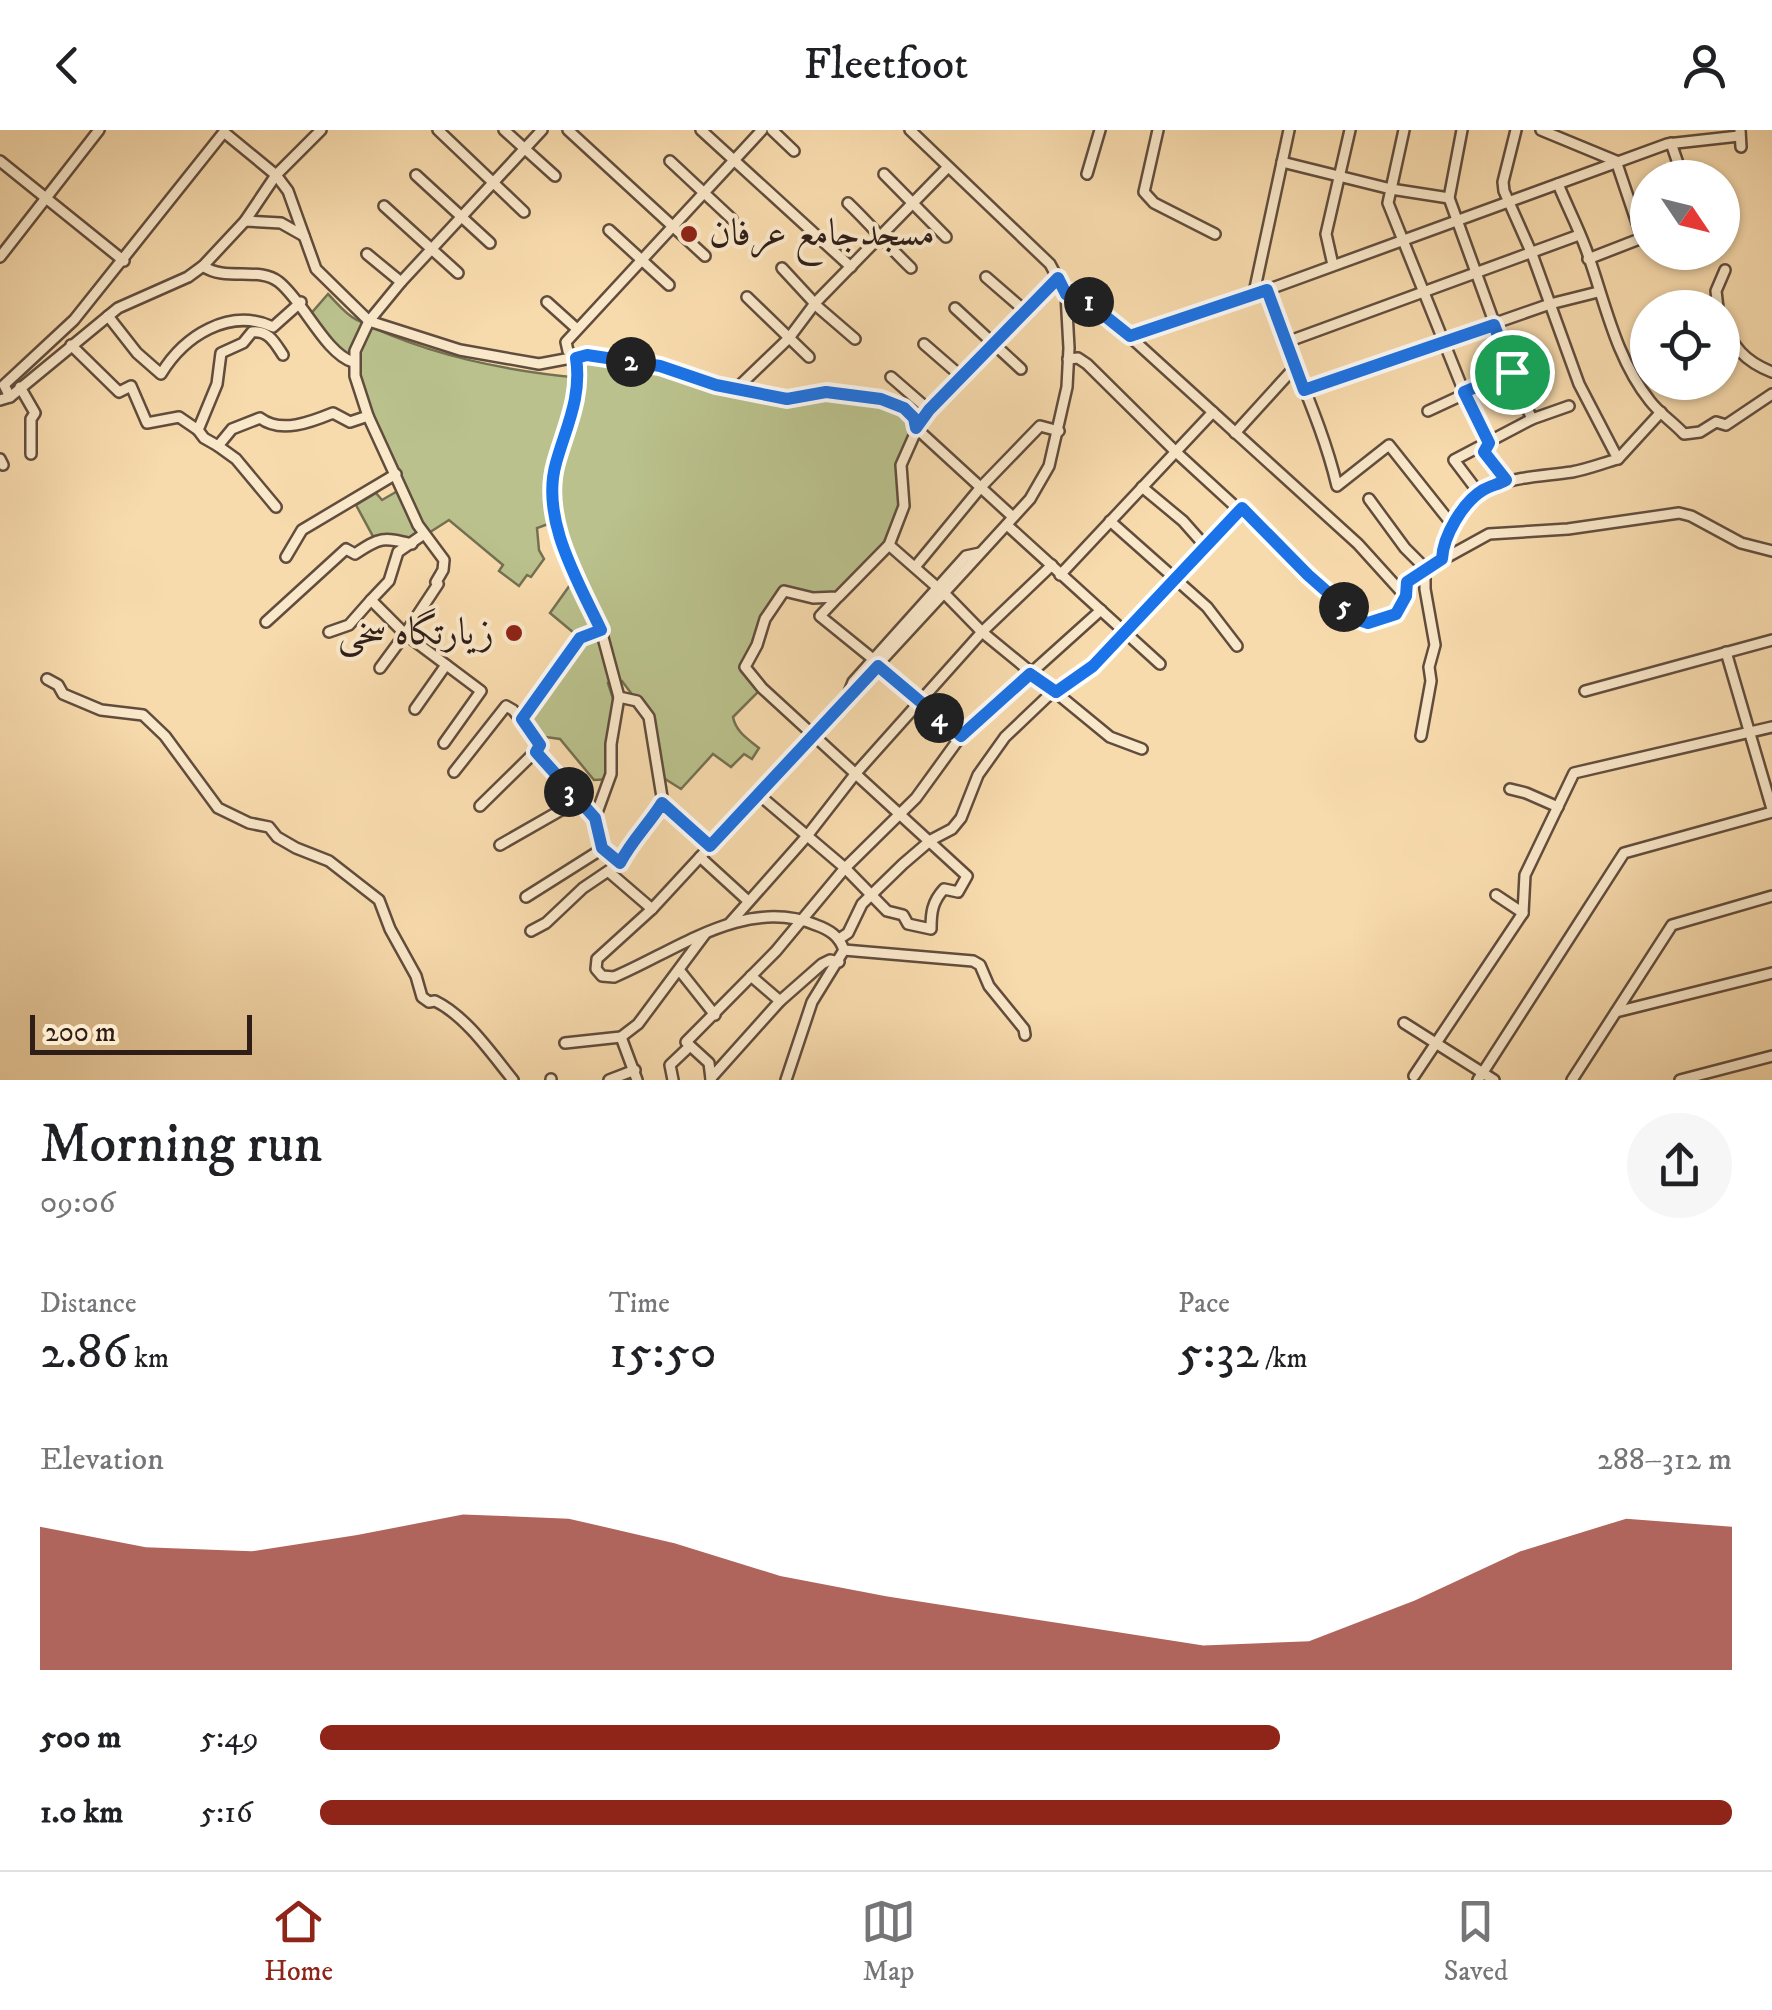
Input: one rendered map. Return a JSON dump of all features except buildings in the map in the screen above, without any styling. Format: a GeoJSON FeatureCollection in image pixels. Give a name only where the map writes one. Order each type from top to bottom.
{"type":"FeatureCollection","features":[{"type":"Feature","properties":{"kind":"street"},"geometry":{"type":"LineString","coordinates":[[0,256],[99,130]]}},
{"type":"Feature","properties":{"kind":"street"},"geometry":{"type":"LineString","coordinates":[[5,398],[108,316],[203,266],[246,221],[276,175],[321,130]]}},
{"type":"Feature","properties":{"kind":"street"},"geometry":{"type":"LineString","coordinates":[[438,130],[524,212]]}},
{"type":"Feature","properties":{"kind":"street"},"geometry":{"type":"LineString","coordinates":[[504,130],[554,176]]}},
{"type":"Feature","properties":{"kind":"street"},"geometry":{"type":"LineString","coordinates":[[380,668],[438,584],[444,560],[424,534],[368,416],[353,362],[354,352],[369,321],[401,282],[542,130]]}},
{"type":"Feature","properties":{"kind":"street"},"geometry":{"type":"LineString","coordinates":[[568,130],[706,256]]}},
{"type":"Feature","properties":{"kind":"street"},"geometry":{"type":"LineString","coordinates":[[702,130],[851,267]]}},
{"type":"Feature","properties":{"kind":"street"},"geometry":{"type":"LineString","coordinates":[[620,863],[602,848],[595,818],[611,774],[611,744],[619,698],[601,630],[568,561],[552,494],[555,465],[575,405],[578,375],[576,358],[568,352],[566,342],[762,130]]}},
{"type":"Feature","properties":{"kind":"street"},"geometry":{"type":"LineString","coordinates":[[772,130],[794,150]]}},
{"type":"Feature","properties":{"kind":"street"},"geometry":{"type":"LineString","coordinates":[[786,1080],[812,1002],[844,950],[830,930],[803,920],[729,924],[614,977],[602,976],[596,969],[596,959],[652,909],[1042,484],[1059,431],[1068,358],[1066,294],[1050,264],[910,130]]}},
{"type":"Feature","properties":{"kind":"street"},"geometry":{"type":"LineString","coordinates":[[1086,174],[1100,130]]}},
{"type":"Feature","properties":{"kind":"street"},"geometry":{"type":"LineString","coordinates":[[1158,130],[1144,192],[1154,203],[1215,234]]}},
{"type":"Feature","properties":{"kind":"street"},"geometry":{"type":"LineString","coordinates":[[1289,130],[1256,288],[1262,291],[1295,367],[1332,461],[1337,486],[1389,445],[1455,524]]}},
{"type":"Feature","properties":{"kind":"street"},"geometry":{"type":"LineString","coordinates":[[1334,265],[1326,234],[1350,130]]}},
{"type":"Feature","properties":{"kind":"street"},"geometry":{"type":"LineString","coordinates":[[1404,130],[1388,203],[1400,240],[1489,443]]}},
{"type":"Feature","properties":{"kind":"street"},"geometry":{"type":"LineString","coordinates":[[1462,130],[1449,198],[1532,419]]}},
{"type":"Feature","properties":{"kind":"street"},"geometry":{"type":"LineString","coordinates":[[1516,130],[1504,182],[1579,384],[1618,459]]}},
{"type":"Feature","properties":{"kind":"street"},"geometry":{"type":"LineString","coordinates":[[1541,130],[1616,162],[1642,238],[1588,259]]}},
{"type":"Feature","properties":{"kind":"street"},"geometry":{"type":"LineString","coordinates":[[5,398],[4,384],[74,320],[224,131],[276,175],[288,191],[316,269],[369,321],[460,350],[539,364],[587,355],[660,366],[735,390],[787,399],[826,392],[881,399],[904,408],[914,418],[916,428],[982,487],[1060,575],[1160,664]]}},
{"type":"Feature","properties":{"kind":"street"},"geometry":{"type":"LineString","coordinates":[[1130,336],[1672,143],[1740,138]]}},
{"type":"Feature","properties":{"kind":"street"},"geometry":{"type":"LineString","coordinates":[[1672,143],[1678,160]]}},
{"type":"Feature","properties":{"kind":"street"},"geometry":{"type":"LineString","coordinates":[[0,161],[124,260]]}},
{"type":"Feature","properties":{"kind":"street"},"geometry":{"type":"LineString","coordinates":[[670,161],[732,218]]}},
{"type":"Feature","properties":{"kind":"street"},"geometry":{"type":"LineString","coordinates":[[1282,162],[1391,189],[1449,198]]}},
{"type":"Feature","properties":{"kind":"street"},"geometry":{"type":"LineString","coordinates":[[735,390],[790,338],[816,302],[948,167]]}},
{"type":"Feature","properties":{"kind":"street"},"geometry":{"type":"LineString","coordinates":[[416,174],[490,244]]}},
{"type":"Feature","properties":{"kind":"street"},"geometry":{"type":"LineString","coordinates":[[884,174],[946,237]]}},
{"type":"Feature","properties":{"kind":"street"},"geometry":{"type":"LineString","coordinates":[[1558,184],[1624,360],[1660,412],[1684,434],[1700,432],[1716,422],[1726,425],[1772,394]]}},
{"type":"Feature","properties":{"kind":"street"},"geometry":{"type":"LineString","coordinates":[[848,203],[876,230],[878,238],[912,268]]}},
{"type":"Feature","properties":{"kind":"street"},"geometry":{"type":"LineString","coordinates":[[384,206],[458,273]]}},
{"type":"Feature","properties":{"kind":"street"},"geometry":{"type":"LineString","coordinates":[[246,221],[281,222],[306,238]]}},
{"type":"Feature","properties":{"kind":"street"},"geometry":{"type":"LineString","coordinates":[[608,230],[669,285]]}},
{"type":"Feature","properties":{"kind":"street"},"geometry":{"type":"LineString","coordinates":[[1284,343],[1580,235]]}},
{"type":"Feature","properties":{"kind":"street"},"geometry":{"type":"LineString","coordinates":[[367,254],[401,282]]}},
{"type":"Feature","properties":{"kind":"street"},"geometry":{"type":"LineString","coordinates":[[203,266],[214,274],[277,280],[301,302],[337,354],[353,362]]}},
{"type":"Feature","properties":{"kind":"street"},"geometry":{"type":"LineString","coordinates":[[782,268],[818,308],[854,339]]}},
{"type":"Feature","properties":{"kind":"street"},"geometry":{"type":"LineString","coordinates":[[1716,290],[1726,270]]}},
{"type":"Feature","properties":{"kind":"street"},"geometry":{"type":"LineString","coordinates":[[986,277],[1024,310]]}},
{"type":"Feature","properties":{"kind":"street"},"geometry":{"type":"LineString","coordinates":[[961,736],[820,616],[889,545],[904,506],[901,465],[916,428],[992,343],[1058,278]]}},
{"type":"Feature","properties":{"kind":"street"},"geometry":{"type":"LineString","coordinates":[[1066,294],[1075,292],[1130,336],[1358,544],[1406,596]]}},
{"type":"Feature","properties":{"kind":"street"},"geometry":{"type":"LineString","coordinates":[[1304,390],[1550,304],[1598,292]]}},
{"type":"Feature","properties":{"kind":"street"},"geometry":{"type":"LineString","coordinates":[[747,298],[808,356]]}},
{"type":"Feature","properties":{"kind":"street"},"geometry":{"type":"LineString","coordinates":[[108,316],[137,353],[160,374],[174,353],[219,324],[241,318],[256,319],[273,327],[301,302]]}},
{"type":"Feature","properties":{"kind":"street"},"geometry":{"type":"LineString","coordinates":[[546,302],[577,329]]}},
{"type":"Feature","properties":{"kind":"street"},"geometry":{"type":"LineString","coordinates":[[955,308],[1021,369]]}},
{"type":"Feature","properties":{"kind":"street"},"geometry":{"type":"LineString","coordinates":[[198,430],[217,384],[221,352],[243,343],[252,332],[261,331],[283,356]]}},
{"type":"Feature","properties":{"kind":"street"},"geometry":{"type":"LineString","coordinates":[[924,344],[962,377]]}},
{"type":"Feature","properties":{"kind":"street"},"geometry":{"type":"LineString","coordinates":[[72,346],[119,392],[131,386],[147,423],[179,417],[236,459],[276,507]]}},
{"type":"Feature","properties":{"kind":"street"},"geometry":{"type":"LineString","coordinates":[[1740,354],[1772,372]]}},
{"type":"Feature","properties":{"kind":"street"},"geometry":{"type":"LineString","coordinates":[[1068,358],[1078,358],[1087,364],[1308,575],[1359,620],[1368,623],[1396,614],[1406,596],[1407,582],[1425,568],[1489,534],[1568,529],[1679,513],[1740,543],[1772,551]]}},
{"type":"Feature","properties":{"kind":"street"},"geometry":{"type":"LineString","coordinates":[[1235,433],[1295,367]]}},
{"type":"Feature","properties":{"kind":"street"},"geometry":{"type":"LineString","coordinates":[[1428,412],[1512,372]]}},
{"type":"Feature","properties":{"kind":"street"},"geometry":{"type":"LineString","coordinates":[[892,377],[929,410]]}},
{"type":"Feature","properties":{"kind":"street"},"geometry":{"type":"LineString","coordinates":[[20,387],[35,413],[31,419],[32,454]]}},
{"type":"Feature","properties":{"kind":"street"},"geometry":{"type":"LineString","coordinates":[[1479,493],[1454,460],[1532,419],[1569,406]]}},
{"type":"Feature","properties":{"kind":"street"},"geometry":{"type":"LineString","coordinates":[[218,446],[232,429],[252,418],[282,427],[333,412],[350,422],[368,416]]}},
{"type":"Feature","properties":{"kind":"street"},"geometry":{"type":"LineString","coordinates":[[1060,575],[1213,412]]}},
{"type":"Feature","properties":{"kind":"street"},"geometry":{"type":"LineString","coordinates":[[1442,559],[1442,546],[1479,493],[1506,480],[1576,471],[1618,459],[1660,412]]}},
{"type":"Feature","properties":{"kind":"street"},"geometry":{"type":"LineString","coordinates":[[915,566],[1040,426],[1059,431]]}},
{"type":"Feature","properties":{"kind":"street"},"geometry":{"type":"LineString","coordinates":[[1489,443],[1484,452],[1506,480]]}},
{"type":"Feature","properties":{"kind":"street"},"geometry":{"type":"LineString","coordinates":[[286,556],[302,530],[396,474]]}},
{"type":"Feature","properties":{"kind":"street"},"geometry":{"type":"LineString","coordinates":[[1142,487],[1183,521],[1206,547]]}},
{"type":"Feature","properties":{"kind":"street"},"geometry":{"type":"LineString","coordinates":[[1370,499],[1425,568],[1435,645],[1428,666],[1431,681],[1421,736]]}},
{"type":"Feature","properties":{"kind":"street"},"geometry":{"type":"LineString","coordinates":[[839,938],[848,933],[862,904],[931,840],[952,829],[961,818],[978,775],[1005,737],[1093,666],[1242,508]]}},
{"type":"Feature","properties":{"kind":"street"},"geometry":{"type":"LineString","coordinates":[[1110,521],[1207,607],[1237,646]]}},
{"type":"Feature","properties":{"kind":"street"},"geometry":{"type":"LineString","coordinates":[[329,632],[349,625],[389,581],[398,552],[424,534]]}},
{"type":"Feature","properties":{"kind":"street"},"geometry":{"type":"LineString","coordinates":[[266,622],[346,549],[356,554],[386,538],[412,544]]}},
{"type":"Feature","properties":{"kind":"street"},"geometry":{"type":"LineString","coordinates":[[889,545],[1030,674],[1110,737],[1142,749]]}},
{"type":"Feature","properties":{"kind":"street"},"geometry":{"type":"LineString","coordinates":[[729,924],[982,632],[1052,565]]}},
{"type":"Feature","properties":{"kind":"street"},"geometry":{"type":"LineString","coordinates":[[758,794],[846,868],[888,911],[903,915],[908,924],[932,929],[931,910],[938,895],[944,889],[958,892],[968,876],[762,688],[745,667],[765,618],[784,592],[812,598],[838,597]]}},
{"type":"Feature","properties":{"kind":"street"},"geometry":{"type":"LineString","coordinates":[[370,600],[404,634],[480,692],[444,744]]}},
{"type":"Feature","properties":{"kind":"street"},"geometry":{"type":"LineString","coordinates":[[711,1079],[709,1063],[686,1042],[916,798],[961,736],[1101,610]]}},
{"type":"Feature","properties":{"kind":"street"},"geometry":{"type":"LineString","coordinates":[[522,719],[580,638],[601,630]]}},
{"type":"Feature","properties":{"kind":"street"},"geometry":{"type":"LineString","coordinates":[[1585,691],[1772,640]]}},
{"type":"Feature","properties":{"kind":"street"},"geometry":{"type":"LineString","coordinates":[[1480,1076],[1624,853],[1772,811],[1726,652]]}},
{"type":"Feature","properties":{"kind":"street"},"geometry":{"type":"LineString","coordinates":[[415,709],[446,665]]}},
{"type":"Feature","properties":{"kind":"street"},"geometry":{"type":"LineString","coordinates":[[47,679],[58,685],[63,694],[101,710],[143,715],[165,736],[218,808],[249,823],[270,827],[277,837],[329,861],[372,892],[380,900],[422,997],[454,1014],[491,1050],[512,1080]]}},
{"type":"Feature","properties":{"kind":"street"},"geometry":{"type":"LineString","coordinates":[[619,698],[638,701],[649,716],[662,803],[710,846]]}},
{"type":"Feature","properties":{"kind":"street"},"geometry":{"type":"LineString","coordinates":[[454,772],[506,706],[522,719],[540,745],[480,806]]}},
{"type":"Feature","properties":{"kind":"street"},"geometry":{"type":"LineString","coordinates":[[1414,1076],[1523,914],[1525,874],[1574,774],[1772,727]]}},
{"type":"Feature","properties":{"kind":"street"},"geometry":{"type":"LineString","coordinates":[[536,752],[595,818]]}},
{"type":"Feature","properties":{"kind":"street"},"geometry":{"type":"LineString","coordinates":[[1510,790],[1558,807]]}},
{"type":"Feature","properties":{"kind":"street"},"geometry":{"type":"LineString","coordinates":[[500,844],[578,802]]}},
{"type":"Feature","properties":{"kind":"street"},"geometry":{"type":"LineString","coordinates":[[531,931],[620,863],[632,840],[662,803]]}},
{"type":"Feature","properties":{"kind":"street"},"geometry":{"type":"LineString","coordinates":[[526,897],[602,848]]}},
{"type":"Feature","properties":{"kind":"street"},"geometry":{"type":"LineString","coordinates":[[700,857],[747,900]]}},
{"type":"Feature","properties":{"kind":"street"},"geometry":{"type":"LineString","coordinates":[[609,872],[652,909]]}},
{"type":"Feature","properties":{"kind":"street"},"geometry":{"type":"LineString","coordinates":[[1496,896],[1523,914]]}},
{"type":"Feature","properties":{"kind":"street"},"geometry":{"type":"LineString","coordinates":[[1572,1080],[1672,925],[1772,896]]}},
{"type":"Feature","properties":{"kind":"street"},"geometry":{"type":"LineString","coordinates":[[565,1044],[622,1036],[648,1014],[707,932]]}},
{"type":"Feature","properties":{"kind":"street"},"geometry":{"type":"LineString","coordinates":[[844,950],[972,961],[980,965],[989,986],[1024,1028],[1025,1035]]}},
{"type":"Feature","properties":{"kind":"street"},"geometry":{"type":"LineString","coordinates":[[711,1079],[780,1001],[822,964],[838,962]]}},
{"type":"Feature","properties":{"kind":"street"},"geometry":{"type":"LineString","coordinates":[[680,971],[715,1015]]}},
{"type":"Feature","properties":{"kind":"street"},"geometry":{"type":"LineString","coordinates":[[1616,1012],[1772,973]]}},
{"type":"Feature","properties":{"kind":"street"},"geometry":{"type":"LineString","coordinates":[[752,976],[780,1001]]}},
{"type":"Feature","properties":{"kind":"street"},"geometry":{"type":"LineString","coordinates":[[1404,1023],[1480,1076],[1494,1080]]}},
{"type":"Feature","properties":{"kind":"street"},"geometry":{"type":"LineString","coordinates":[[609,1080],[636,1075],[622,1036]]}},
{"type":"Feature","properties":{"kind":"street"},"geometry":{"type":"LineString","coordinates":[[673,1080],[670,1066],[690,1046]]}},
{"type":"Feature","properties":{"kind":"street"},"geometry":{"type":"LineString","coordinates":[[1680,1080],[1772,1056]]}},
{"type":"Feature","properties":{"kind":"green space"},"geometry":{"type":"Polygon","coordinates":[[[328,294],[353,318],[383,332],[438,352],[495,366],[582,378],[582,367],[576,358],[660,366],[693,379],[787,399],[827,392],[905,408],[917,429],[901,465],[904,506],[889,545],[838,597],[784,592],[765,619],[745,667],[762,688],[733,717],[740,731],[759,748],[752,759],[744,754],[731,767],[713,754],[681,789],[662,777],[652,721],[622,681],[608,683],[618,714],[611,779],[594,780],[560,739],[546,737],[540,745],[522,719],[580,638],[550,613],[570,585],[551,523],[537,528],[544,559],[519,586],[499,571],[503,565],[449,520],[410,545],[375,540],[356,505],[376,493],[382,500],[401,489],[355,379],[357,359],[342,355],[308,317],[328,294]]]}},
{"type":"Feature","properties":{"kind":"place","name":"مسجدجامع عرفان"},"geometry":{"type":"Point","coordinates":[689,234]}},
{"type":"Feature","properties":{"kind":"place","name":"زیارتگاه سخی"},"geometry":{"type":"Point","coordinates":[514,633]}},
{"type":"Feature","properties":{"kind":"route"},"geometry":{"type":"LineString","coordinates":[[1058,278],[1066,294],[1075,292],[1130,336],[1267,290],[1304,390],[1494,325],[1512,372],[1464,392],[1489,443],[1484,452],[1506,480],[1479,493],[1460,515],[1442,546],[1442,559],[1411,577],[1396,614],[1368,623],[1359,620],[1242,508],[1093,666],[1056,692],[1030,674],[961,736],[878,666],[710,846],[662,803],[632,840],[620,863],[602,848],[595,818],[536,752],[540,745],[522,719],[580,638],[601,630],[568,561],[552,494],[555,465],[575,405],[576,358],[587,355],[666,367],[716,385],[787,399],[841,392],[881,399],[904,408],[914,418],[916,428],[992,343],[1058,278]]}}]}
